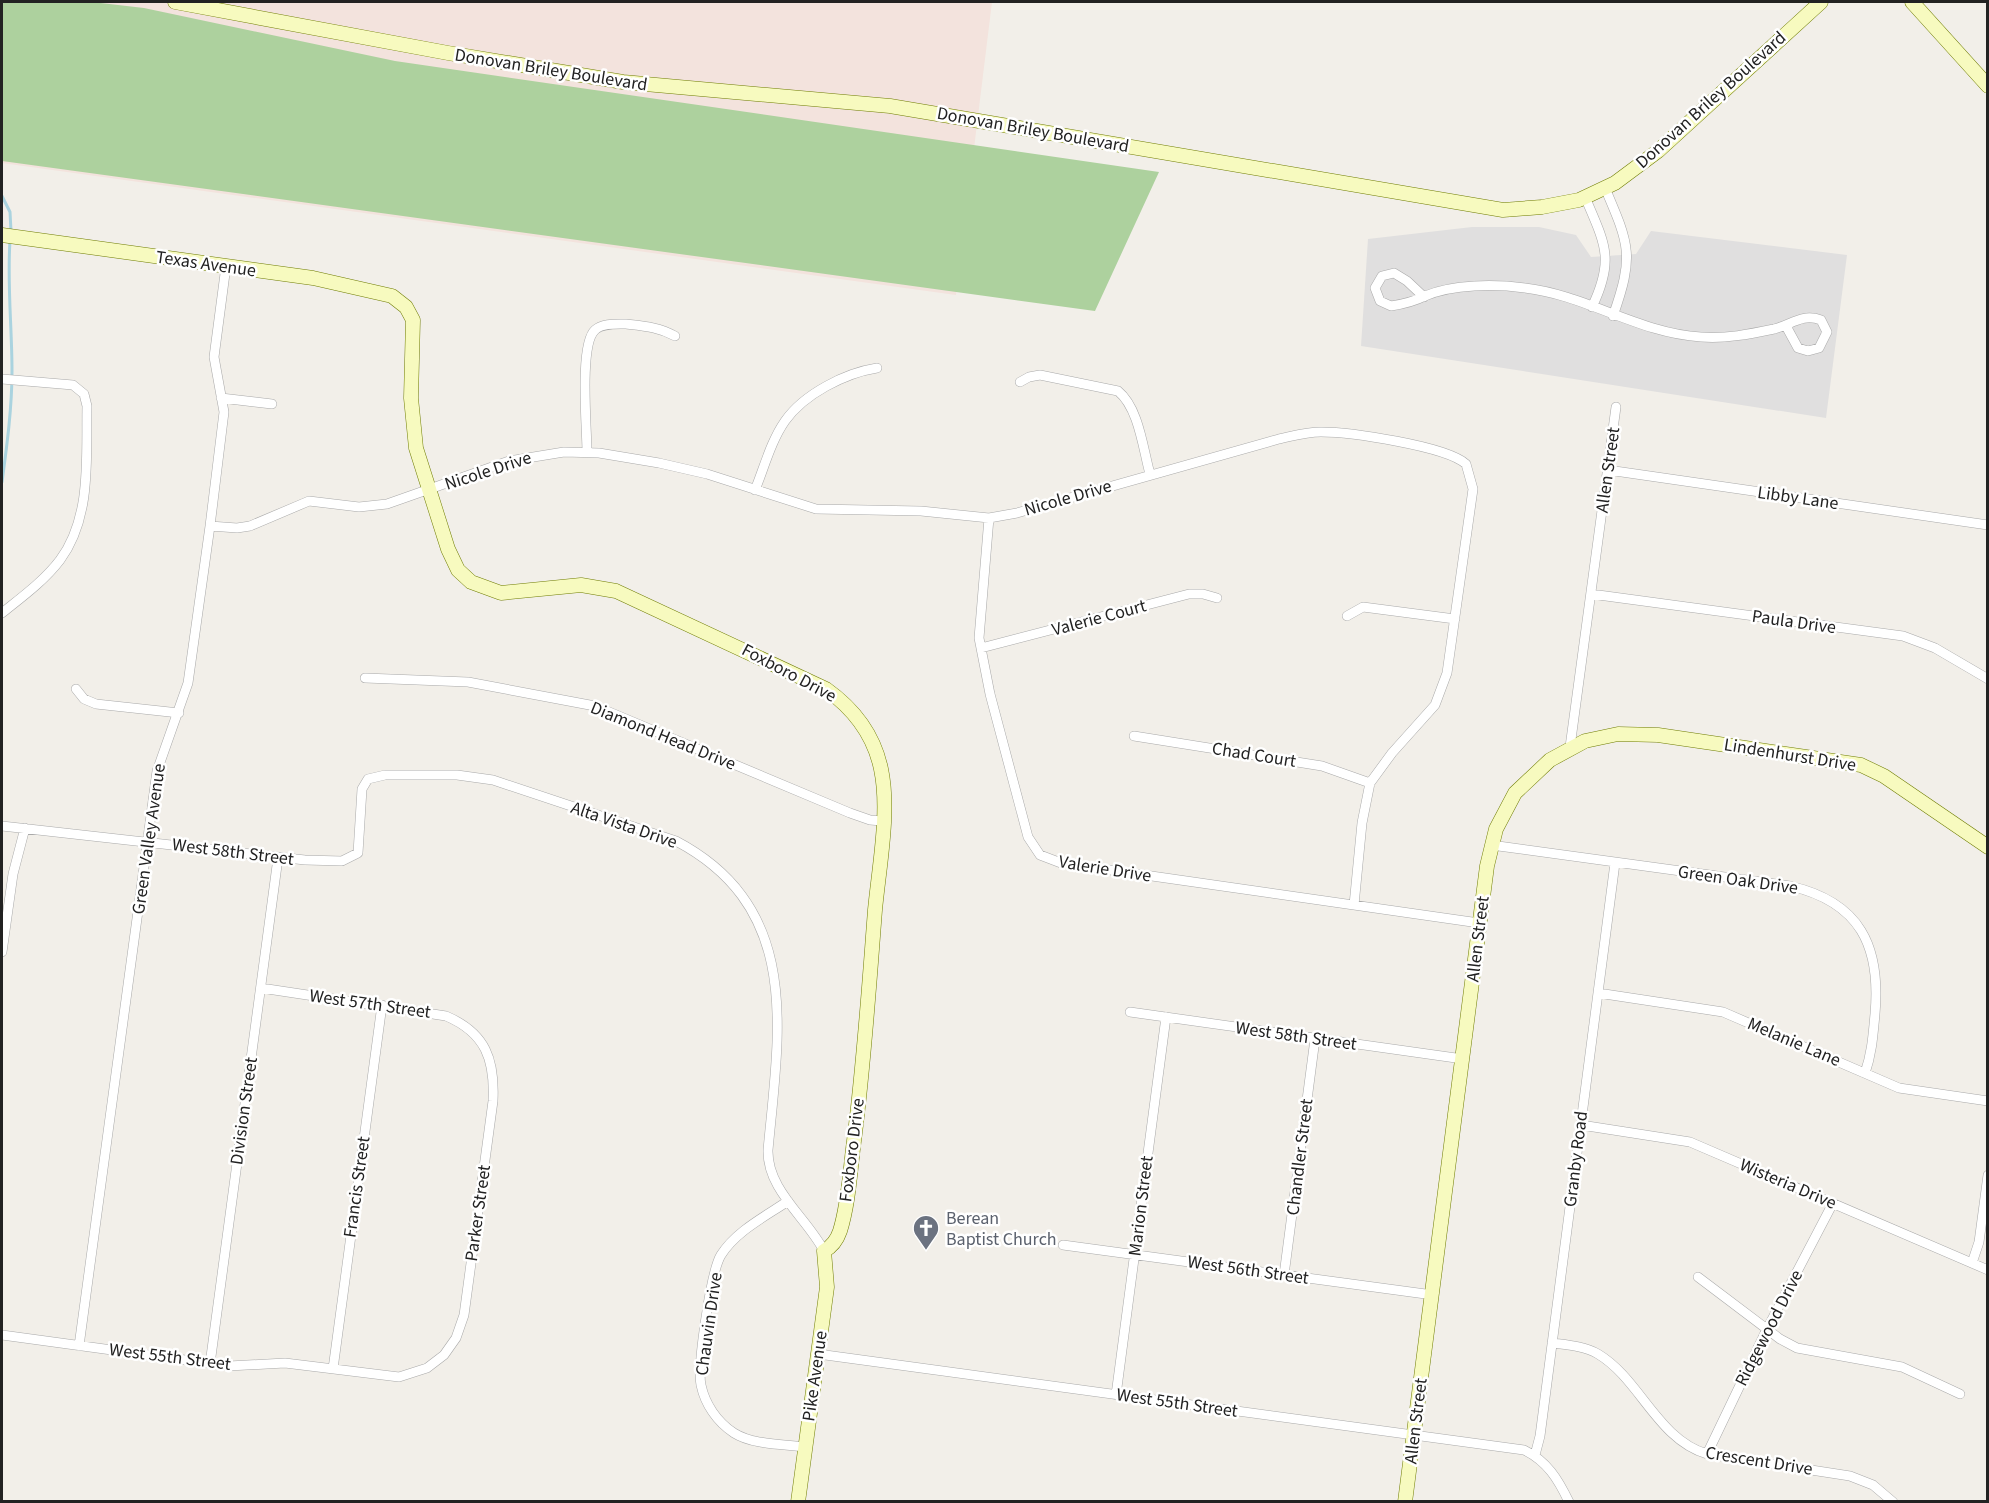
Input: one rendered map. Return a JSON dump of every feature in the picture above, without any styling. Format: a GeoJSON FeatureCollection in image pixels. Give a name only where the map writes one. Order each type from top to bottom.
{"type":"FeatureCollection","features":[{"type":"Feature","properties":{"kind":"street","name":"Donovan Briley Boulevard"},"geometry":{"type":"LineString","coordinates":[[175,2],[613,81],[890,106],[1483,208],[1525,209],[1585,197],[1605,188],[1658,151],[1821,2]]}},
{"type":"Feature","properties":{"kind":"street"},"geometry":{"type":"LineString","coordinates":[[1912,2],[1988,86]]}},
{"type":"Feature","properties":{"kind":"street"},"geometry":{"type":"LineString","coordinates":[[1605,188],[1628,253],[1627,273],[1613,316]]}},
{"type":"Feature","properties":{"kind":"street"},"geometry":{"type":"LineString","coordinates":[[1585,197],[1603,240],[1606,271],[1592,307]]}},
{"type":"Feature","properties":{"kind":"street"},"geometry":{"type":"LineString","coordinates":[[1603,240],[1623,235]]}},
{"type":"Feature","properties":{"kind":"street","name":"Texas Avenue"},"geometry":{"type":"LineString","coordinates":[[6,236],[313,279],[346,288],[385,294],[406,307]]}},
{"type":"Feature","properties":{"kind":"street","name":"Green Valley Avenue"},"geometry":{"type":"LineString","coordinates":[[80,1346],[159,762],[188,683],[210,526],[224,412],[214,357],[226,266]]}},
{"type":"Feature","properties":{"kind":"street"},"geometry":{"type":"LineString","coordinates":[[1606,271],[1627,273]]}},
{"type":"Feature","properties":{"kind":"street"},"geometry":{"type":"LineString","coordinates":[[1424,297],[1407,281],[1394,273],[1382,276],[1375,288],[1380,301],[1391,306],[1420,301],[1424,297],[1470,286],[1506,286],[1550,293],[1659,331],[1701,337],[1739,336],[1786,326],[1794,320],[1815,318],[1826,325],[1827,332],[1819,348],[1808,351],[1798,348],[1786,326]]}},
{"type":"Feature","properties":{"kind":"street","name":"Foxboro Drive"},"geometry":{"type":"LineString","coordinates":[[406,307],[413,325],[412,419],[416,448],[454,563],[471,582],[501,593],[581,585],[616,591],[826,689],[853,711],[871,741],[882,775],[882,821],[863,1058],[847,1195],[840,1232],[831,1247],[824,1251]]}},
{"type":"Feature","properties":{"kind":"street"},"geometry":{"type":"LineString","coordinates":[[587,452],[586,350],[594,331],[611,324],[628,324],[655,327],[675,336]]}},
{"type":"Feature","properties":{"kind":"street"},"geometry":{"type":"LineString","coordinates":[[755,490],[780,430],[793,412],[837,381],[877,368]]}},
{"type":"Feature","properties":{"kind":"street"},"geometry":{"type":"LineString","coordinates":[[1020,382],[1029,376],[1040,375],[1118,392],[1128,400],[1150,474]]}},
{"type":"Feature","properties":{"kind":"street"},"geometry":{"type":"LineString","coordinates":[[2,613],[49,572],[71,541],[81,512],[86,466],[87,406],[82,391],[66,384],[8,380]]}},
{"type":"Feature","properties":{"kind":"street"},"geometry":{"type":"LineString","coordinates":[[221,398],[272,404]]}},
{"type":"Feature","properties":{"kind":"street","name":"Allen Street"},"geometry":{"type":"LineString","coordinates":[[1406,1502],[1479,923],[1491,845],[1500,819],[1515,793],[1545,764],[1570,747],[1616,407]]}},
{"type":"Feature","properties":{"kind":"street","name":"Nicole Drive"},"geometry":{"type":"LineString","coordinates":[[210,526],[225,528],[250,526],[309,501],[353,507],[372,506],[429,491],[509,461],[537,455],[587,452],[659,463],[707,474],[816,509],[921,511],[989,518],[1017,513],[1279,439],[1312,433],[1347,434],[1454,454],[1466,464],[1473,489],[1447,673],[1435,705],[1392,753],[1370,783],[1362,823],[1354,905]]}},
{"type":"Feature","properties":{"kind":"street","name":"Libby Lane"},"geometry":{"type":"LineString","coordinates":[[1608,471],[1988,525]]}},
{"type":"Feature","properties":{"kind":"street","name":"Valerie Drive"},"geometry":{"type":"LineString","coordinates":[[989,518],[980,619],[981,648],[990,694],[1028,837],[1034,849],[1043,857],[1061,863],[1479,923]]}},
{"type":"Feature","properties":{"kind":"street","name":"Valerie Court"},"geometry":{"type":"LineString","coordinates":[[981,648],[1189,594],[1203,594],[1217,598]]}},
{"type":"Feature","properties":{"kind":"street","name":"Paula Drive"},"geometry":{"type":"LineString","coordinates":[[1591,594],[1904,636],[1935,648],[1988,679]]}},
{"type":"Feature","properties":{"kind":"street"},"geometry":{"type":"LineString","coordinates":[[1347,616],[1363,607],[1455,618]]}},
{"type":"Feature","properties":{"kind":"street","name":"Diamond Head Drive"},"geometry":{"type":"LineString","coordinates":[[364,678],[468,682],[594,706],[850,813],[882,821]]}},
{"type":"Feature","properties":{"kind":"street"},"geometry":{"type":"LineString","coordinates":[[76,689],[84,699],[96,704],[178,714]]}},
{"type":"Feature","properties":{"kind":"street","name":"Lindenhurst Drive"},"geometry":{"type":"LineString","coordinates":[[1570,747],[1605,736],[1637,734],[1852,762],[1884,776],[1988,847]]}},
{"type":"Feature","properties":{"kind":"street","name":"Chad Court"},"geometry":{"type":"LineString","coordinates":[[1134,736],[1322,766],[1370,783]]}},
{"type":"Feature","properties":{"kind":"street","name":"Alta Vista Drive"},"geometry":{"type":"LineString","coordinates":[[365,782],[379,775],[407,774],[457,775],[493,780],[664,836],[691,849],[714,866],[752,913],[773,960],[778,1032],[768,1155],[775,1180],[824,1251]]}},
{"type":"Feature","properties":{"kind":"street","name":"West 58th Street"},"geometry":{"type":"LineString","coordinates":[[2,826],[278,858],[342,861],[358,853],[361,793],[365,782]]}},
{"type":"Feature","properties":{"kind":"street"},"geometry":{"type":"LineString","coordinates":[[2,952],[13,874],[25,828]]}},
{"type":"Feature","properties":{"kind":"street","name":"Green Oak Drive"},"geometry":{"type":"LineString","coordinates":[[1491,845],[1790,886],[1822,896],[1836,904],[1864,935],[1877,973],[1872,1048],[1865,1073]]}},
{"type":"Feature","properties":{"kind":"street","name":"Division Street"},"geometry":{"type":"LineString","coordinates":[[210,1364],[278,858]]}},
{"type":"Feature","properties":{"kind":"street","name":"Granby Road"},"geometry":{"type":"LineString","coordinates":[[1535,1455],[1540,1436],[1615,863]]}},
{"type":"Feature","properties":{"kind":"street","name":"West 57th Street"},"geometry":{"type":"LineString","coordinates":[[261,988],[446,1016],[460,1022],[473,1033]]}},
{"type":"Feature","properties":{"kind":"street","name":"Melanie Lane"},"geometry":{"type":"LineString","coordinates":[[1598,993],[1723,1012],[1865,1073],[1911,1090],[1988,1101]]}},
{"type":"Feature","properties":{"kind":"street","name":"Francis Street"},"geometry":{"type":"LineString","coordinates":[[333,1370],[382,1005]]}},
{"type":"Feature","properties":{"kind":"street","name":"West 58th Street"},"geometry":{"type":"LineString","coordinates":[[1130,1012],[1463,1059]]}},
{"type":"Feature","properties":{"kind":"street","name":"Marion Street"},"geometry":{"type":"LineString","coordinates":[[1116,1395],[1166,1017]]}},
{"type":"Feature","properties":{"kind":"street","name":"Parker Street"},"geometry":{"type":"LineString","coordinates":[[411,1374],[426,1368],[444,1355],[456,1338],[464,1315],[494,1079],[489,1056],[473,1033]]}},
{"type":"Feature","properties":{"kind":"street","name":"Chandler Street"},"geometry":{"type":"LineString","coordinates":[[1284,1275],[1315,1039]]}},
{"type":"Feature","properties":{"kind":"street","name":"Wisteria Drive"},"geometry":{"type":"LineString","coordinates":[[1581,1125],[1690,1142],[1988,1270]]}},
{"type":"Feature","properties":{"kind":"street"},"geometry":{"type":"LineString","coordinates":[[1972,1263],[1979,1242],[1988,1175]]}},
{"type":"Feature","properties":{"kind":"street","name":"Chauvin Drive"},"geometry":{"type":"LineString","coordinates":[[788,1201],[742,1232],[722,1255],[713,1279],[700,1382],[707,1404],[714,1414],[736,1434],[755,1440],[805,1447]]}},
{"type":"Feature","properties":{"kind":"street","name":"Ridgewood Drive"},"geometry":{"type":"LineString","coordinates":[[1707,1454],[1767,1329],[1833,1203]]}},
{"type":"Feature","properties":{"kind":"street","name":"West 56th Street"},"geometry":{"type":"LineString","coordinates":[[1063,1245],[1433,1295]]}},
{"type":"Feature","properties":{"kind":"street","name":"Pike Avenue"},"geometry":{"type":"LineString","coordinates":[[798,1502],[827,1287],[824,1251]]}},
{"type":"Feature","properties":{"kind":"street"},"geometry":{"type":"LineString","coordinates":[[1698,1277],[1767,1329],[1797,1348],[1902,1367],[1960,1394]]}},
{"type":"Feature","properties":{"kind":"street","name":"West 55th Street"},"geometry":{"type":"LineString","coordinates":[[2,1335],[210,1364],[240,1366],[273,1363],[386,1377],[411,1374]]}},
{"type":"Feature","properties":{"kind":"street","name":"Crescent Drive"},"geometry":{"type":"LineString","coordinates":[[1552,1342],[1581,1347],[1606,1359],[1685,1445],[1707,1454],[1850,1476],[1873,1485],[1893,1502]]}},
{"type":"Feature","properties":{"kind":"street","name":"West 55th Street"},"geometry":{"type":"LineString","coordinates":[[818,1354],[1497,1445],[1524,1450],[1535,1455]]}},
{"type":"Feature","properties":{"kind":"street"},"geometry":{"type":"LineString","coordinates":[[1535,1455],[1555,1475],[1569,1502]]}},
{"type":"Feature","properties":{"kind":"shaded area"},"geometry":{"type":"Polygon","coordinates":[[[2,2],[992,2],[956,295],[2,163],[2,2]]]}},
{"type":"Feature","properties":{"kind":"shaded area"},"geometry":{"type":"Polygon","coordinates":[[[1472,227],[1539,227],[1576,235],[1591,257],[1636,254],[1651,231],[1847,255],[1826,418],[1361,346],[1368,239],[1472,227]]]}},
{"type":"Feature","properties":{"kind":"green space"},"geometry":{"type":"Polygon","coordinates":[[[2,2],[92,2],[144,8],[395,61],[1159,172],[1095,311],[2,161],[2,2]]]}},
{"type":"Feature","properties":{"kind":"waterway"},"geometry":{"type":"LineString","coordinates":[[2,196],[10,212],[11,231]]}},
{"type":"Feature","properties":{"kind":"waterway"},"geometry":{"type":"LineString","coordinates":[[2,482],[12,385],[10,241]]}},
{"type":"Feature","properties":{"kind":"place","name":"Berean Baptist Church"},"geometry":{"type":"Point","coordinates":[926,1251]}}]}
